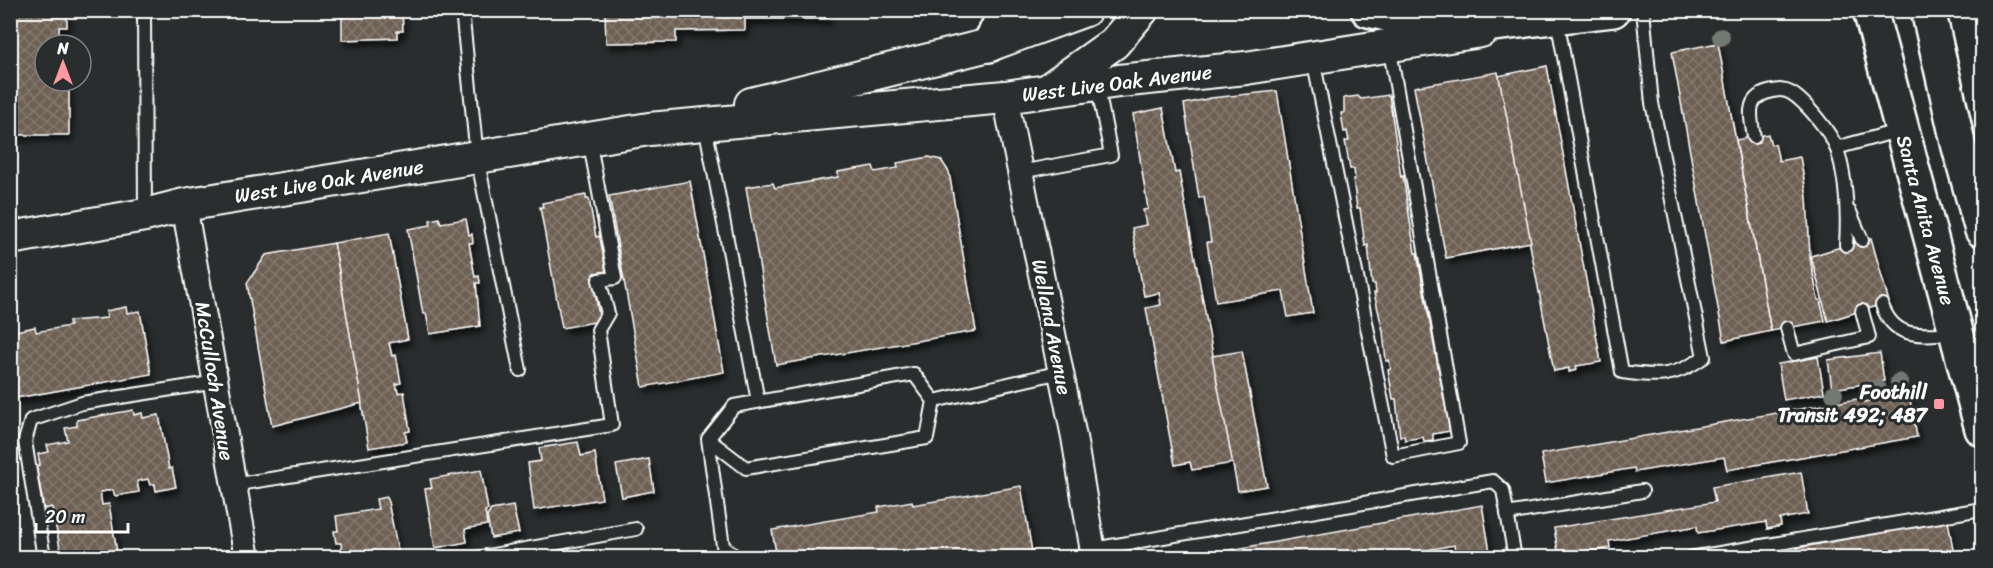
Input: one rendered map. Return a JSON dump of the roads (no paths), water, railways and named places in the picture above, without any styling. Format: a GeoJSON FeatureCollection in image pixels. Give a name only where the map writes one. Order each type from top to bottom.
{"type":"FeatureCollection","features":[{"type":"Feature","properties":{"kind":"main road"},"geometry":{"type":"LineString","coordinates":[[989,45],[1007,10]]}},
{"type":"Feature","properties":{"kind":"main road"},"geometry":{"type":"LineString","coordinates":[[1368,10],[1404,18],[1484,25],[1584,14]]}},
{"type":"Feature","properties":{"kind":"main road","name":"Santa Anita Avenue"},"geometry":{"type":"LineString","coordinates":[[1870,10],[1957,333],[1976,376],[1983,429]]}},
{"type":"Feature","properties":{"kind":"main road"},"geometry":{"type":"LineString","coordinates":[[1928,10],[1959,147],[1983,230]]}},
{"type":"Feature","properties":{"kind":"street","name":"West Live Oak Avenue"},"geometry":{"type":"LineString","coordinates":[[649,129],[989,45],[1085,10]]}},
{"type":"Feature","properties":{"kind":"street"},"geometry":{"type":"LineString","coordinates":[[1047,91],[1114,43],[1142,10]]}},
{"type":"Feature","properties":{"kind":"street","name":"West Live Oak Avenue"},"geometry":{"type":"LineString","coordinates":[[10,237],[145,215],[184,205],[649,129],[1005,97],[1097,84],[1246,68],[1584,14]]}},
{"type":"Feature","properties":{"kind":"street","name":"Welland Avenue"},"geometry":{"type":"LineString","coordinates":[[1005,97],[1061,372],[1094,554]]}},
{"type":"Feature","properties":{"kind":"street","name":"McCulloch Avenue"},"geometry":{"type":"LineString","coordinates":[[184,205],[218,382],[232,485],[247,558]]}},
{"type":"Feature","properties":{"kind":"lane"},"geometry":{"type":"LineString","coordinates":[[144,10],[145,215]]}},
{"type":"Feature","properties":{"kind":"lane"},"geometry":{"type":"LineString","coordinates":[[462,10],[477,157],[520,370]]}},
{"type":"Feature","properties":{"kind":"lane"},"geometry":{"type":"LineString","coordinates":[[1584,14],[1622,372],[1656,377],[1685,371],[1704,357],[1652,103],[1643,10]]}},
{"type":"Feature","properties":{"kind":"lane"},"geometry":{"type":"LineString","coordinates":[[1313,57],[1393,456],[1459,443],[1389,45]]}},
{"type":"Feature","properties":{"kind":"lane"},"geometry":{"type":"LineString","coordinates":[[1020,172],[1111,155],[1097,84]]}},
{"type":"Feature","properties":{"kind":"lane"},"geometry":{"type":"LineString","coordinates":[[1754,136],[1750,105],[1755,98],[1764,93],[1782,90],[1790,92],[1816,117],[1836,148],[1848,208],[1862,240]]}},
{"type":"Feature","properties":{"kind":"lane"},"geometry":{"type":"LineString","coordinates":[[705,123],[758,401]]}},
{"type":"Feature","properties":{"kind":"lane"},"geometry":{"type":"LineString","coordinates":[[1836,148],[1902,130]]}},
{"type":"Feature","properties":{"kind":"lane"},"geometry":{"type":"LineString","coordinates":[[232,485],[612,425],[598,330],[608,313],[599,280],[615,278],[589,138]]}},
{"type":"Feature","properties":{"kind":"lane"},"geometry":{"type":"LineString","coordinates":[[1846,245],[1848,208]]}},
{"type":"Feature","properties":{"kind":"lane"},"geometry":{"type":"LineString","coordinates":[[1882,305],[1886,318],[1903,332],[1957,333]]}},
{"type":"Feature","properties":{"kind":"lane"},"geometry":{"type":"LineString","coordinates":[[1787,328],[1794,354],[1869,337],[1862,311]]}},
{"type":"Feature","properties":{"kind":"lane"},"geometry":{"type":"LineString","coordinates":[[934,401],[1061,372]]}},
{"type":"Feature","properties":{"kind":"lane"},"geometry":{"type":"LineString","coordinates":[[708,439],[746,468],[882,446],[927,438],[934,401],[914,374],[734,406],[708,439],[723,546],[737,558]]}},
{"type":"Feature","properties":{"kind":"lane"},"geometry":{"type":"LineString","coordinates":[[44,558],[25,441],[31,420],[82,403],[218,382]]}},
{"type":"Feature","properties":{"kind":"lane"},"geometry":{"type":"LineString","coordinates":[[1094,554],[1493,481],[1503,490],[1515,558]]}},
{"type":"Feature","properties":{"kind":"lane"},"geometry":{"type":"LineString","coordinates":[[1507,514],[1642,491]]}},
{"type":"Feature","properties":{"kind":"lane"},"geometry":{"type":"LineString","coordinates":[[1690,558],[1983,509]]}},
{"type":"Feature","properties":{"kind":"lane"},"geometry":{"type":"LineString","coordinates":[[476,558],[636,529]]}},
{"type":"Feature","properties":{"kind":"place","name":"Foothill Transit 492; 487"},"geometry":{"type":"Point","coordinates":[1939,404]}}]}
